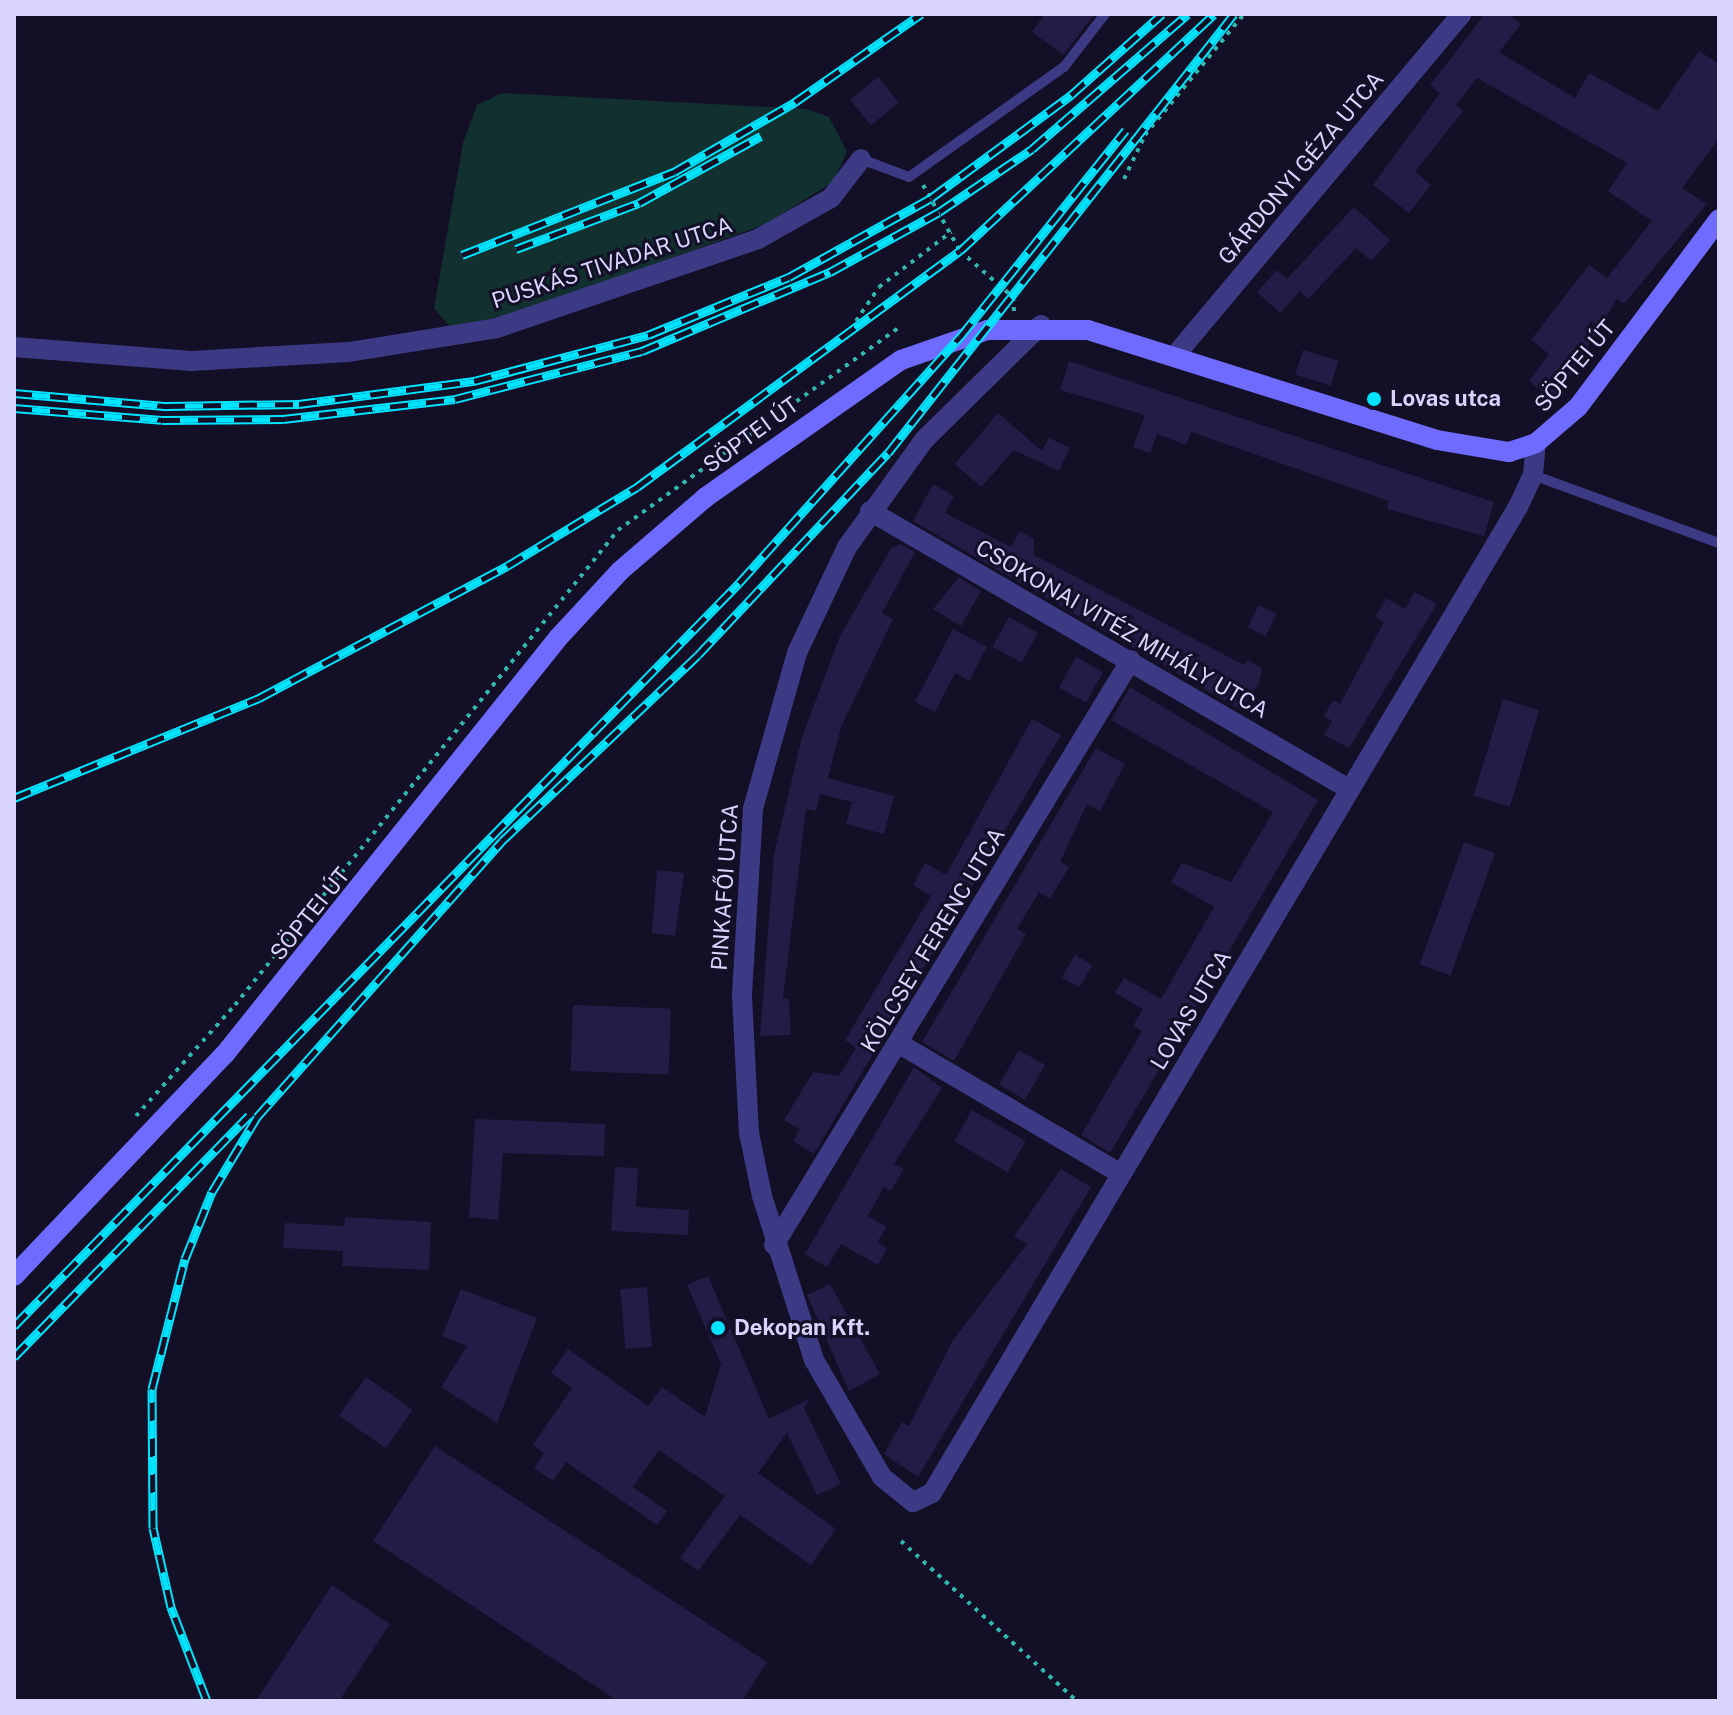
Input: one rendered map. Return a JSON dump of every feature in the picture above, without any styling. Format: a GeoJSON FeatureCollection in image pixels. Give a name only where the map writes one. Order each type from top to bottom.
{"type":"FeatureCollection","features":[{"type":"Feature","properties":{"kind":"street","name":"GÁRDONYI GÉZA UTCA"},"geometry":{"type":"LineString","coordinates":[[1178,352],[1462,14]]}},
{"type":"Feature","properties":{"kind":"street","name":"PUSKÁS TIVADAR UTCA"},"geometry":{"type":"LineString","coordinates":[[14,347],[191,361],[349,352],[497,328],[758,239],[831,198],[861,159]]}},
{"type":"Feature","properties":{"kind":"street","name":"SÖPTEI ÚT"},"geometry":{"type":"LineString","coordinates":[[14,1276],[225,1054],[558,638],[620,571],[706,497],[901,360],[935,344],[1012,326],[1041,325],[1178,352],[1437,440],[1495,452],[1536,443],[1578,407],[1719,219]]}},
{"type":"Feature","properties":{"kind":"street","name":"PINKAFŐI UTCA"},"geometry":{"type":"LineString","coordinates":[[913,1502],[882,1477],[814,1360],[774,1245],[749,1133],[742,996],[753,809],[797,653],[870,511],[951,409],[1041,325]]}},
{"type":"Feature","properties":{"kind":"street","name":"LOVAS UTCA"},"geometry":{"type":"LineString","coordinates":[[913,1502],[932,1493],[1349,789],[1533,475],[1536,443]]}},
{"type":"Feature","properties":{"kind":"street","name":"CSOKONAI VITÉZ MIHÁLY UTCA"},"geometry":{"type":"LineString","coordinates":[[870,511],[1349,789]]}},
{"type":"Feature","properties":{"kind":"street","name":"KÖLCSEY FERENC UTCA"},"geometry":{"type":"LineString","coordinates":[[774,1245],[1131,660]]}},
{"type":"Feature","properties":{"kind":"street"},"geometry":{"type":"LineString","coordinates":[[898,1043],[1121,1174]]}},
{"type":"Feature","properties":{"kind":"lane"},"geometry":{"type":"LineString","coordinates":[[861,159],[909,177],[1064,67],[1105,14]]}},
{"type":"Feature","properties":{"kind":"lane"},"geometry":{"type":"LineString","coordinates":[[1533,475],[1719,543]]}},
{"type":"Feature","properties":{"kind":"path"},"geometry":{"type":"LineString","coordinates":[[1124,179],[1145,135],[1244,14]]}},
{"type":"Feature","properties":{"kind":"path"},"geometry":{"type":"LineString","coordinates":[[909,177],[924,185],[960,251],[1013,297],[1012,326]]}},
{"type":"Feature","properties":{"kind":"path"},"geometry":{"type":"LineString","coordinates":[[856,321],[879,287],[951,232]]}},
{"type":"Feature","properties":{"kind":"path"},"geometry":{"type":"LineString","coordinates":[[901,1541],[1077,1701]]}},
{"type":"Feature","properties":{"kind":"green space"},"geometry":{"type":"Polygon","coordinates":[[[502,93],[807,109],[829,117],[847,152],[833,182],[766,224],[511,316],[449,326],[434,308],[463,143],[477,105],[502,93]]]}},
{"type":"Feature","properties":{"kind":"building"},"geometry":{"type":"Polygon","coordinates":[[[1045,14],[1095,14],[1063,55],[1032,32],[1045,14]]]}},
{"type":"Feature","properties":{"kind":"building"},"geometry":{"type":"Polygon","coordinates":[[[1485,14],[1509,14],[1521,24],[1499,52],[1575,98],[1589,73],[1658,111],[1699,51],[1719,64],[1719,138],[1682,188],[1707,204],[1624,304],[1617,299],[1555,401],[1529,381],[1549,354],[1531,340],[1589,265],[1607,278],[1652,221],[1608,191],[1627,163],[1477,78],[1456,105],[1463,111],[1415,172],[1431,185],[1409,213],[1373,185],[1440,93],[1430,85],[1485,14]]]}},
{"type":"Feature","properties":{"kind":"building"},"geometry":{"type":"Polygon","coordinates":[[[878,77],[899,103],[871,125],[850,100],[878,77]]]}},
{"type":"Feature","properties":{"kind":"building"},"geometry":{"type":"Polygon","coordinates":[[[1354,207],[1390,240],[1371,261],[1356,248],[1308,299],[1300,291],[1280,313],[1257,292],[1277,270],[1287,279],[1354,207]]]}},
{"type":"Feature","properties":{"kind":"building"},"geometry":{"type":"Polygon","coordinates":[[[1303,350],[1338,361],[1331,386],[1295,375],[1303,350]]]}},
{"type":"Feature","properties":{"kind":"building"},"geometry":{"type":"Polygon","coordinates":[[[1069,361],[1494,502],[1484,536],[1387,509],[1389,501],[1191,432],[1186,445],[1157,434],[1150,453],[1133,447],[1145,415],[1060,390],[1069,361]]]}},
{"type":"Feature","properties":{"kind":"building"},"geometry":{"type":"Polygon","coordinates":[[[998,413],[1042,451],[1049,438],[1070,448],[1059,471],[1014,450],[981,487],[955,464],[998,413]]]}},
{"type":"Feature","properties":{"kind":"building"},"geometry":{"type":"Polygon","coordinates":[[[933,484],[954,496],[945,513],[1011,547],[1020,531],[1034,539],[1034,555],[1244,665],[1248,660],[1262,668],[1259,683],[1241,710],[913,521],[933,484]]]}},
{"type":"Feature","properties":{"kind":"building"},"geometry":{"type":"Polygon","coordinates":[[[901,544],[915,552],[882,613],[893,619],[841,727],[828,778],[894,796],[884,834],[846,824],[852,802],[820,794],[816,811],[806,809],[783,999],[789,999],[791,1035],[760,1036],[774,854],[802,737],[840,636],[891,548],[901,544]]]}},
{"type":"Feature","properties":{"kind":"building"},"geometry":{"type":"Polygon","coordinates":[[[959,577],[981,591],[961,626],[933,609],[959,577]]]}},
{"type":"Feature","properties":{"kind":"building"},"geometry":{"type":"Polygon","coordinates":[[[1414,592],[1437,604],[1349,748],[1324,735],[1332,721],[1324,716],[1333,700],[1340,704],[1384,622],[1375,617],[1386,598],[1405,609],[1414,592]]]}},
{"type":"Feature","properties":{"kind":"building"},"geometry":{"type":"Polygon","coordinates":[[[1259,605],[1277,614],[1265,636],[1248,627],[1259,605]]]}},
{"type":"Feature","properties":{"kind":"building"},"geometry":{"type":"Polygon","coordinates":[[[1009,617],[1038,633],[1021,663],[993,647],[1009,617]]]}},
{"type":"Feature","properties":{"kind":"building"},"geometry":{"type":"Polygon","coordinates":[[[953,629],[987,647],[969,681],[955,673],[935,712],[915,702],[953,629]]]}},
{"type":"Feature","properties":{"kind":"building"},"geometry":{"type":"Polygon","coordinates":[[[1076,657],[1103,672],[1086,703],[1059,688],[1076,657]]]}},
{"type":"Feature","properties":{"kind":"building"},"geometry":{"type":"Polygon","coordinates":[[[1130,687],[1318,800],[1110,1153],[1081,1135],[1142,1031],[1133,1026],[1143,1009],[1115,993],[1124,978],[1161,999],[1214,907],[1171,882],[1182,863],[1231,882],[1273,812],[1111,720],[1130,687]]]}},
{"type":"Feature","properties":{"kind":"building"},"geometry":{"type":"Polygon","coordinates":[[[1503,699],[1539,710],[1510,807],[1473,796],[1503,699]]]}},
{"type":"Feature","properties":{"kind":"building"},"geometry":{"type":"Polygon","coordinates":[[[1032,719],[1061,735],[814,1154],[793,1141],[800,1129],[784,1120],[813,1072],[839,1076],[856,1048],[845,1040],[931,896],[913,885],[925,863],[946,875],[1032,719]]]}},
{"type":"Feature","properties":{"kind":"building"},"geometry":{"type":"Polygon","coordinates":[[[1096,748],[1125,764],[1100,811],[1087,804],[1060,862],[1069,867],[1050,899],[1039,892],[1017,929],[1026,934],[954,1061],[922,1042],[1096,748]]]}},
{"type":"Feature","properties":{"kind":"building"},"geometry":{"type":"Polygon","coordinates":[[[1464,842],[1495,853],[1451,975],[1420,964],[1464,842]]]}},
{"type":"Feature","properties":{"kind":"building"},"geometry":{"type":"Polygon","coordinates":[[[657,870],[684,873],[675,936],[652,933],[657,870]]]}},
{"type":"Feature","properties":{"kind":"building"},"geometry":{"type":"Polygon","coordinates":[[[1075,955],[1092,965],[1079,988],[1062,978],[1075,955]]]}},
{"type":"Feature","properties":{"kind":"building"},"geometry":{"type":"Polygon","coordinates":[[[573,1005],[671,1008],[669,1074],[571,1071],[573,1005]]]}},
{"type":"Feature","properties":{"kind":"building"},"geometry":{"type":"Polygon","coordinates":[[[1019,1050],[1045,1065],[1025,1100],[999,1085],[1019,1050]]]}},
{"type":"Feature","properties":{"kind":"building"},"geometry":{"type":"Polygon","coordinates":[[[914,1067],[942,1088],[894,1164],[904,1169],[891,1191],[884,1187],[868,1216],[887,1227],[877,1242],[887,1248],[878,1265],[841,1244],[827,1267],[805,1254],[914,1067]]]}},
{"type":"Feature","properties":{"kind":"building"},"geometry":{"type":"Polygon","coordinates":[[[972,1110],[1026,1141],[1008,1172],[954,1141],[972,1110]]]}},
{"type":"Feature","properties":{"kind":"building"},"geometry":{"type":"Polygon","coordinates":[[[475,1119],[605,1124],[604,1156],[503,1153],[498,1220],[469,1217],[475,1119]]]}},
{"type":"Feature","properties":{"kind":"building"},"geometry":{"type":"Polygon","coordinates":[[[615,1167],[638,1168],[636,1207],[689,1210],[688,1235],[611,1231],[615,1167]]]}},
{"type":"Feature","properties":{"kind":"building"},"geometry":{"type":"Polygon","coordinates":[[[1061,1169],[1091,1187],[918,1477],[884,1454],[902,1422],[909,1426],[953,1340],[1027,1244],[1014,1236],[1061,1169]]]}},
{"type":"Feature","properties":{"kind":"building"},"geometry":{"type":"Polygon","coordinates":[[[345,1217],[431,1222],[429,1270],[342,1266],[343,1251],[283,1248],[285,1223],[344,1226],[345,1217]]]}},
{"type":"Feature","properties":{"kind":"building"},"geometry":{"type":"Polygon","coordinates":[[[708,1276],[769,1419],[811,1398],[804,1408],[841,1484],[817,1495],[787,1433],[758,1473],[836,1529],[811,1565],[740,1515],[698,1571],[680,1558],[725,1496],[659,1450],[633,1487],[667,1511],[657,1525],[566,1462],[553,1481],[534,1468],[544,1453],[533,1445],[572,1388],[551,1373],[568,1349],[648,1406],[662,1387],[705,1417],[721,1364],[687,1285],[708,1276]]]}},
{"type":"Feature","properties":{"kind":"building"},"geometry":{"type":"Polygon","coordinates":[[[830,1284],[880,1374],[849,1391],[807,1295],[830,1284]]]}},
{"type":"Feature","properties":{"kind":"building"},"geometry":{"type":"Polygon","coordinates":[[[647,1287],[652,1347],[625,1349],[620,1289],[647,1287]]]}},
{"type":"Feature","properties":{"kind":"building"},"geometry":{"type":"Polygon","coordinates":[[[461,1289],[537,1318],[497,1423],[441,1387],[467,1346],[442,1336],[461,1289]]]}},
{"type":"Feature","properties":{"kind":"building"},"geometry":{"type":"Polygon","coordinates":[[[366,1377],[413,1410],[386,1448],[339,1416],[366,1377]]]}},
{"type":"Feature","properties":{"kind":"building"},"geometry":{"type":"Polygon","coordinates":[[[435,1446],[767,1662],[742,1701],[618,1701],[373,1541],[435,1446]]]}},
{"type":"Feature","properties":{"kind":"building"},"geometry":{"type":"Polygon","coordinates":[[[332,1585],[390,1624],[339,1701],[256,1701],[332,1585]]]}},
{"type":"Feature","properties":{"kind":"railway"},"geometry":{"type":"LineString","coordinates":[[462,255],[674,172],[795,102],[921,14]]}},
{"type":"Feature","properties":{"kind":"railway"},"geometry":{"type":"LineString","coordinates":[[14,393],[167,406],[299,404],[474,381],[648,335],[789,277],[931,198],[1071,95],[1162,14]]}},
{"type":"Feature","properties":{"kind":"railway"},"geometry":{"type":"LineString","coordinates":[[14,408],[162,420],[283,419],[455,399],[642,351],[830,272],[939,212],[1032,149],[1188,14]]}},
{"type":"Feature","properties":{"kind":"railway"},"geometry":{"type":"LineString","coordinates":[[14,798],[259,698],[507,566],[637,487],[960,251],[1214,14]]}},
{"type":"Feature","properties":{"kind":"railway"},"geometry":{"type":"LineString","coordinates":[[207,1701],[171,1607],[153,1528],[152,1389],[185,1259],[212,1192],[257,1117],[502,841],[698,655],[888,453],[1234,14]]}},
{"type":"Feature","properties":{"kind":"railway"},"geometry":{"type":"LineString","coordinates":[[14,1326],[739,583],[960,337],[1126,130]]}},
{"type":"Feature","properties":{"kind":"railway"},"geometry":{"type":"LineString","coordinates":[[516,249],[639,203],[761,136]]}},
{"type":"Feature","properties":{"kind":"railway"},"geometry":{"type":"LineString","coordinates":[[14,1357],[249,1115]]}},
{"type":"Feature","properties":{"kind":"place","name":"Lovas utca"},"geometry":{"type":"Point","coordinates":[1374,399]}},
{"type":"Feature","properties":{"kind":"place","name":"Dekopan Kft."},"geometry":{"type":"Point","coordinates":[718,1328]}}]}
